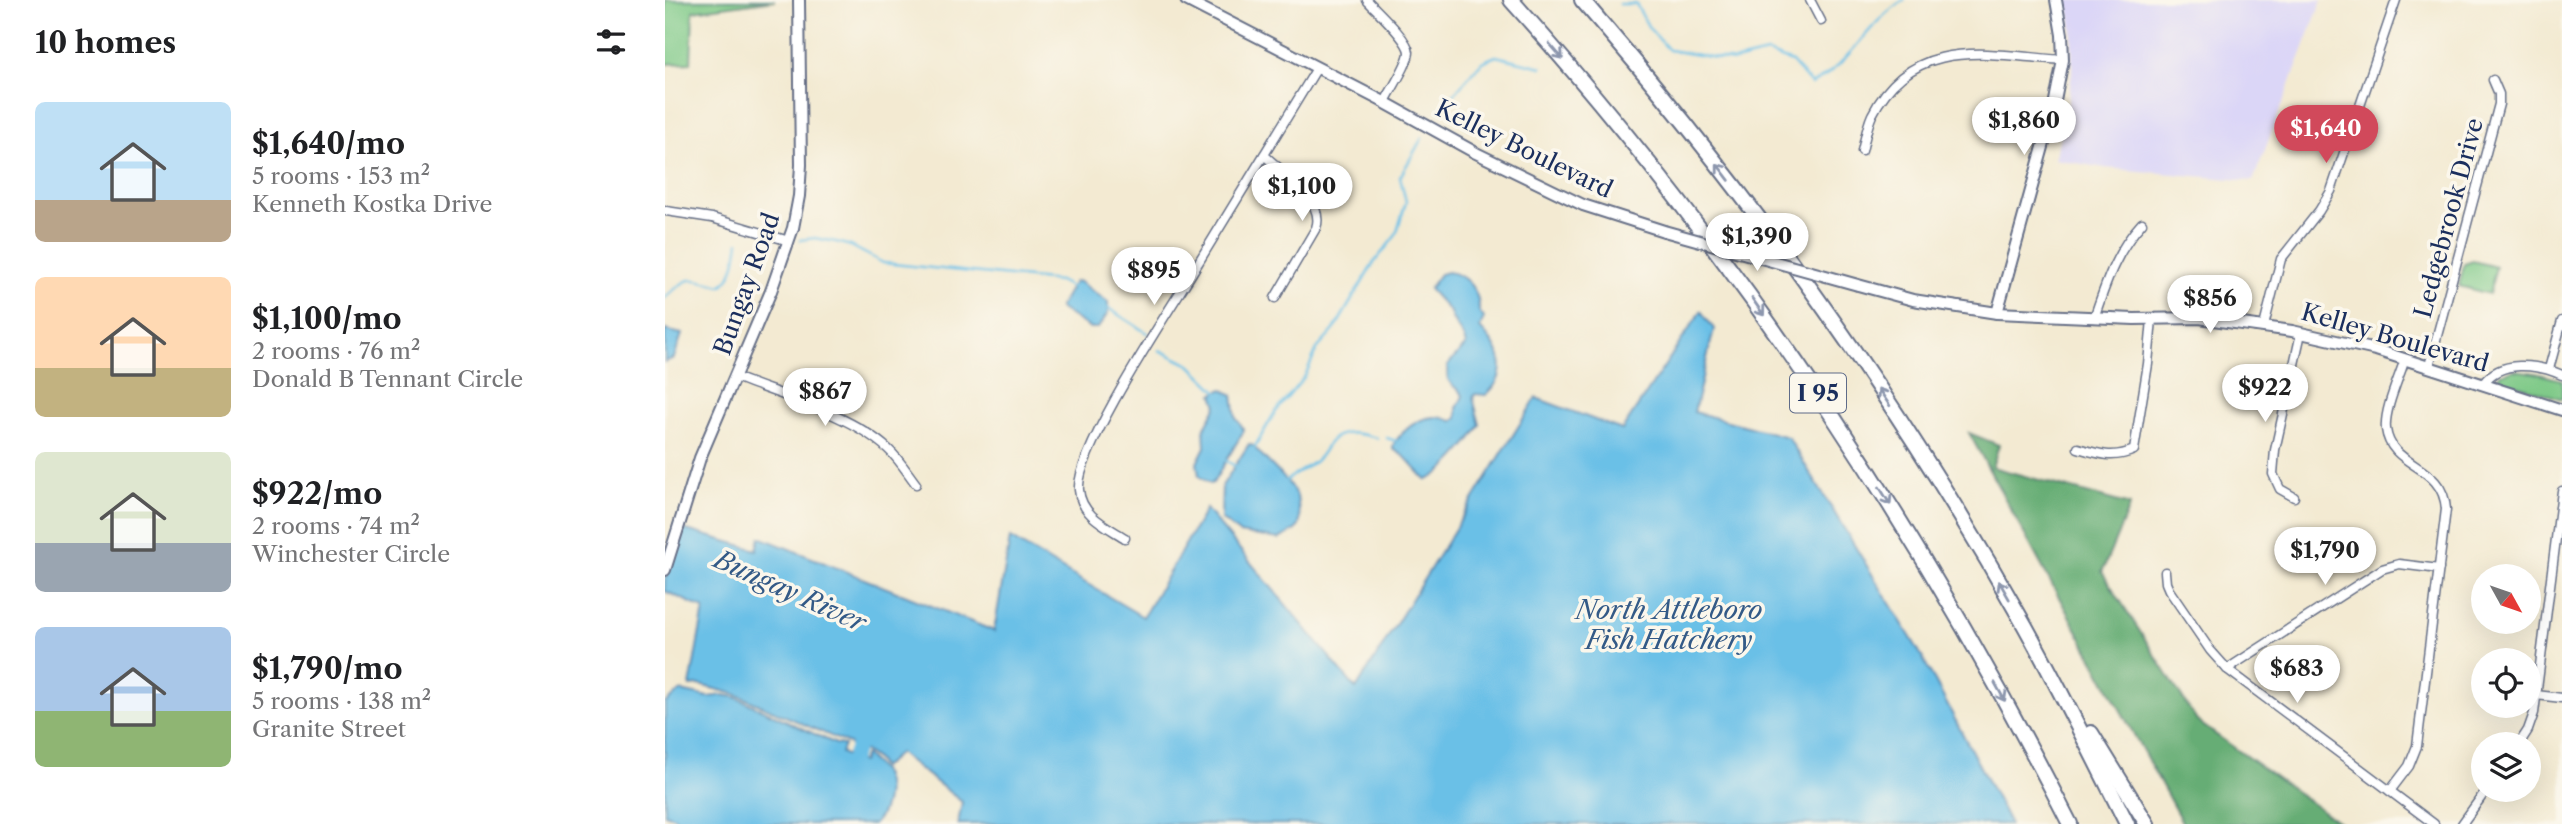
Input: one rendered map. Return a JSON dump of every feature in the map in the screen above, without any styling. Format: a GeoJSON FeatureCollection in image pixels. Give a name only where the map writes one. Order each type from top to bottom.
{"type":"FeatureCollection","features":[{"type":"Feature","properties":{"kind":"highway","name":"I 95"},"geometry":{"type":"LineString","coordinates":[[1511,0],[1667,185],[1808,378],[1884,494],[1946,596],[2024,735],[2070,824]]}},
{"type":"Feature","properties":{"kind":"highway","name":"I 95"},"geometry":{"type":"LineString","coordinates":[[1582,0],[1703,147],[1828,315],[1922,455],[2025,627],[2127,824]]}},
{"type":"Feature","properties":{"kind":"highway"},"geometry":{"type":"LineString","coordinates":[[2025,627],[2147,824]]}},
{"type":"Feature","properties":{"kind":"main road","name":"Bungay Road"},"geometry":{"type":"LineString","coordinates":[[665,569],[692,481],[789,241],[799,196],[801,165],[799,0]]}},
{"type":"Feature","properties":{"kind":"main road","name":"Kelley Boulevard"},"geometry":{"type":"LineString","coordinates":[[1187,0],[1385,102],[1476,153],[1583,205],[1664,231],[1913,300],[1997,313],[2094,318],[2199,317],[2301,332],[2429,366],[2562,410]]}},
{"type":"Feature","properties":{"kind":"main road"},"geometry":{"type":"LineString","coordinates":[[1997,313],[2053,111],[2063,61],[2056,0]]}},
{"type":"Feature","properties":{"kind":"street"},"geometry":{"type":"LineString","coordinates":[[1367,0],[1409,49],[1408,58],[1385,102]]}},
{"type":"Feature","properties":{"kind":"street"},"geometry":{"type":"LineString","coordinates":[[1809,0],[1821,21]]}},
{"type":"Feature","properties":{"kind":"street"},"geometry":{"type":"LineString","coordinates":[[2264,326],[2281,259],[2319,211],[2331,191],[2396,0]]}},
{"type":"Feature","properties":{"kind":"street"},"geometry":{"type":"LineString","coordinates":[[1862,151],[1871,117],[1883,97],[1898,80],[1933,60],[1948,55],[1985,53],[2063,61]]}},
{"type":"Feature","properties":{"kind":"street"},"geometry":{"type":"LineString","coordinates":[[1125,538],[1095,518],[1084,506],[1079,490],[1085,462],[1133,369],[1317,68]]}},
{"type":"Feature","properties":{"kind":"street","name":"Ledgebrook Drive"},"geometry":{"type":"LineString","coordinates":[[2429,366],[2499,104],[2499,94],[2493,80]]}},
{"type":"Feature","properties":{"kind":"street"},"geometry":{"type":"LineString","coordinates":[[1264,155],[1311,199],[1318,215],[1316,228],[1275,298]]}},
{"type":"Feature","properties":{"kind":"street"},"geometry":{"type":"LineString","coordinates":[[666,211],[712,218],[789,241]]}},
{"type":"Feature","properties":{"kind":"street"},"geometry":{"type":"LineString","coordinates":[[2094,318],[2118,254],[2141,223]]}},
{"type":"Feature","properties":{"kind":"street"},"geometry":{"type":"LineString","coordinates":[[2078,448],[2106,456],[2123,455],[2134,450],[2148,364],[2152,319]]}},
{"type":"Feature","properties":{"kind":"street"},"geometry":{"type":"LineString","coordinates":[[2549,369],[2562,321]]}},
{"type":"Feature","properties":{"kind":"street"},"geometry":{"type":"LineString","coordinates":[[2294,497],[2280,489],[2273,474],[2275,450],[2301,332]]}},
{"type":"Feature","properties":{"kind":"street"},"geometry":{"type":"LineString","coordinates":[[2390,791],[2416,753],[2446,515],[2444,495],[2433,478],[2395,449],[2386,428],[2387,416],[2405,359]]}},
{"type":"Feature","properties":{"kind":"street"},"geometry":{"type":"LineString","coordinates":[[2483,384],[2497,371],[2514,366],[2529,365],[2562,375]]}},
{"type":"Feature","properties":{"kind":"street"},"geometry":{"type":"LineString","coordinates":[[734,377],[833,416],[860,430],[891,451],[916,484]]}},
{"type":"Feature","properties":{"kind":"street"},"geometry":{"type":"LineString","coordinates":[[2541,662],[2558,548],[2562,491]]}},
{"type":"Feature","properties":{"kind":"street"},"geometry":{"type":"LineString","coordinates":[[2227,669],[2382,569],[2399,564],[2439,569]]}},
{"type":"Feature","properties":{"kind":"street"},"geometry":{"type":"LineString","coordinates":[[2165,572],[2169,590],[2214,656],[2227,669],[2434,824]]}},
{"type":"Feature","properties":{"kind":"street"},"geometry":{"type":"LineString","coordinates":[[2541,696],[2562,698]]}},
{"type":"Feature","properties":{"kind":"street"},"geometry":{"type":"LineString","coordinates":[[2462,824],[2478,802]]}},
{"type":"Feature","properties":{"kind":"shaded area"},"geometry":{"type":"Polygon","coordinates":[[[2067,0],[2322,0],[2253,181],[2105,168],[2054,159],[2066,115],[2072,72],[2072,30],[2067,0]]]}},
{"type":"Feature","properties":{"kind":"green space"},"geometry":{"type":"Polygon","coordinates":[[[665,0],[775,0],[693,11],[691,63],[665,64],[665,0]]]}},
{"type":"Feature","properties":{"kind":"green space"},"geometry":{"type":"Polygon","coordinates":[[[2473,261],[2496,267],[2489,294],[2459,286],[2464,264],[2473,261]]]}},
{"type":"Feature","properties":{"kind":"green space"},"geometry":{"type":"Polygon","coordinates":[[[2514,370],[2562,380],[2562,399],[2497,379],[2500,374],[2514,370]]]}},
{"type":"Feature","properties":{"kind":"green space"},"geometry":{"type":"Polygon","coordinates":[[[1969,433],[1999,445],[1992,467],[2130,505],[2102,572],[2197,721],[2341,824],[2183,824],[1969,433]]]}},
{"type":"Feature","properties":{"kind":"water"},"geometry":{"type":"Polygon","coordinates":[[[1447,272],[1461,276],[1475,291],[1479,311],[1484,318],[1480,328],[1498,353],[1501,370],[1494,387],[1486,395],[1475,394],[1473,398],[1480,425],[1476,431],[1448,465],[1426,480],[1405,457],[1393,449],[1393,445],[1405,431],[1419,421],[1435,417],[1453,421],[1457,418],[1457,408],[1463,396],[1448,379],[1447,366],[1466,345],[1450,312],[1429,289],[1440,274],[1447,272]]]}},
{"type":"Feature","properties":{"kind":"water"},"geometry":{"type":"Polygon","coordinates":[[[1078,281],[1108,302],[1108,313],[1098,328],[1090,328],[1059,308],[1074,282],[1078,281]]]}},
{"type":"Feature","properties":{"kind":"water","name":"North Attleboro Fish Hatchery"},"geometry":{"type":"Polygon","coordinates":[[[1701,311],[1714,329],[1694,412],[1788,437],[1919,651],[2010,824],[958,824],[962,802],[899,753],[882,768],[877,760],[865,751],[735,694],[699,685],[690,686],[704,609],[665,591],[665,580],[683,529],[757,550],[760,537],[994,631],[1010,538],[1143,617],[1206,509],[1356,689],[1536,398],[1622,430],[1701,311]]]}},
{"type":"Feature","properties":{"kind":"water"},"geometry":{"type":"Polygon","coordinates":[[[665,330],[682,334],[674,358],[665,362],[665,330]]]}},
{"type":"Feature","properties":{"kind":"water"},"geometry":{"type":"Polygon","coordinates":[[[1223,389],[1233,395],[1236,418],[1243,432],[1210,484],[1199,476],[1197,463],[1205,447],[1204,429],[1217,406],[1213,394],[1223,389]]]}},
{"type":"Feature","properties":{"kind":"water"},"geometry":{"type":"Polygon","coordinates":[[[1249,444],[1287,481],[1297,496],[1299,526],[1279,539],[1239,533],[1221,519],[1222,486],[1249,444]]]}},
{"type":"Feature","properties":{"kind":"water"},"geometry":{"type":"Polygon","coordinates":[[[681,691],[708,697],[735,697],[836,744],[844,745],[841,753],[862,762],[865,754],[880,770],[886,782],[885,802],[878,819],[874,824],[680,824],[674,817],[665,814],[665,703],[681,691]]]}},
{"type":"Feature","properties":{"kind":"waterway"},"geometry":{"type":"LineString","coordinates":[[1619,4],[1636,4],[1649,28],[1669,50],[1734,61],[1767,53],[1792,62],[1811,84],[1836,67],[1879,20],[1904,0]]}},
{"type":"Feature","properties":{"kind":"waterway"},"geometry":{"type":"LineString","coordinates":[[1440,109],[1482,62],[1496,56],[1542,67]]}},
{"type":"Feature","properties":{"kind":"waterway"},"geometry":{"type":"LineString","coordinates":[[1253,450],[1274,414],[1305,376],[1317,349],[1334,330],[1373,264],[1396,235],[1406,202],[1400,177],[1422,138]]}},
{"type":"Feature","properties":{"kind":"waterway"},"geometry":{"type":"LineString","coordinates":[[800,240],[815,238],[851,246],[883,263],[1059,281],[1072,288]]}},
{"type":"Feature","properties":{"kind":"waterway"},"geometry":{"type":"LineString","coordinates":[[665,298],[690,280],[721,286],[732,271],[739,242]]}},
{"type":"Feature","properties":{"kind":"waterway"},"geometry":{"type":"LineString","coordinates":[[1108,308],[1147,333]]}},
{"type":"Feature","properties":{"kind":"waterway"},"geometry":{"type":"LineString","coordinates":[[1159,350],[1190,365],[1218,392]]}},
{"type":"Feature","properties":{"kind":"waterway"},"geometry":{"type":"LineString","coordinates":[[1286,481],[1317,459],[1339,435],[1351,433],[1377,438]]}},
{"type":"Feature","properties":{"kind":"waterway"},"geometry":{"type":"LineString","coordinates":[[1387,438],[1396,441]]}},
{"type":"Feature","properties":{"kind":"waterway"},"geometry":{"type":"LineString","coordinates":[[1225,460],[1237,467]]}},
{"type":"Feature","properties":{"kind":"waterway","name":"Bungay River"},"geometry":{"type":"LineString","coordinates":[[853,758],[863,732]]}}]}
